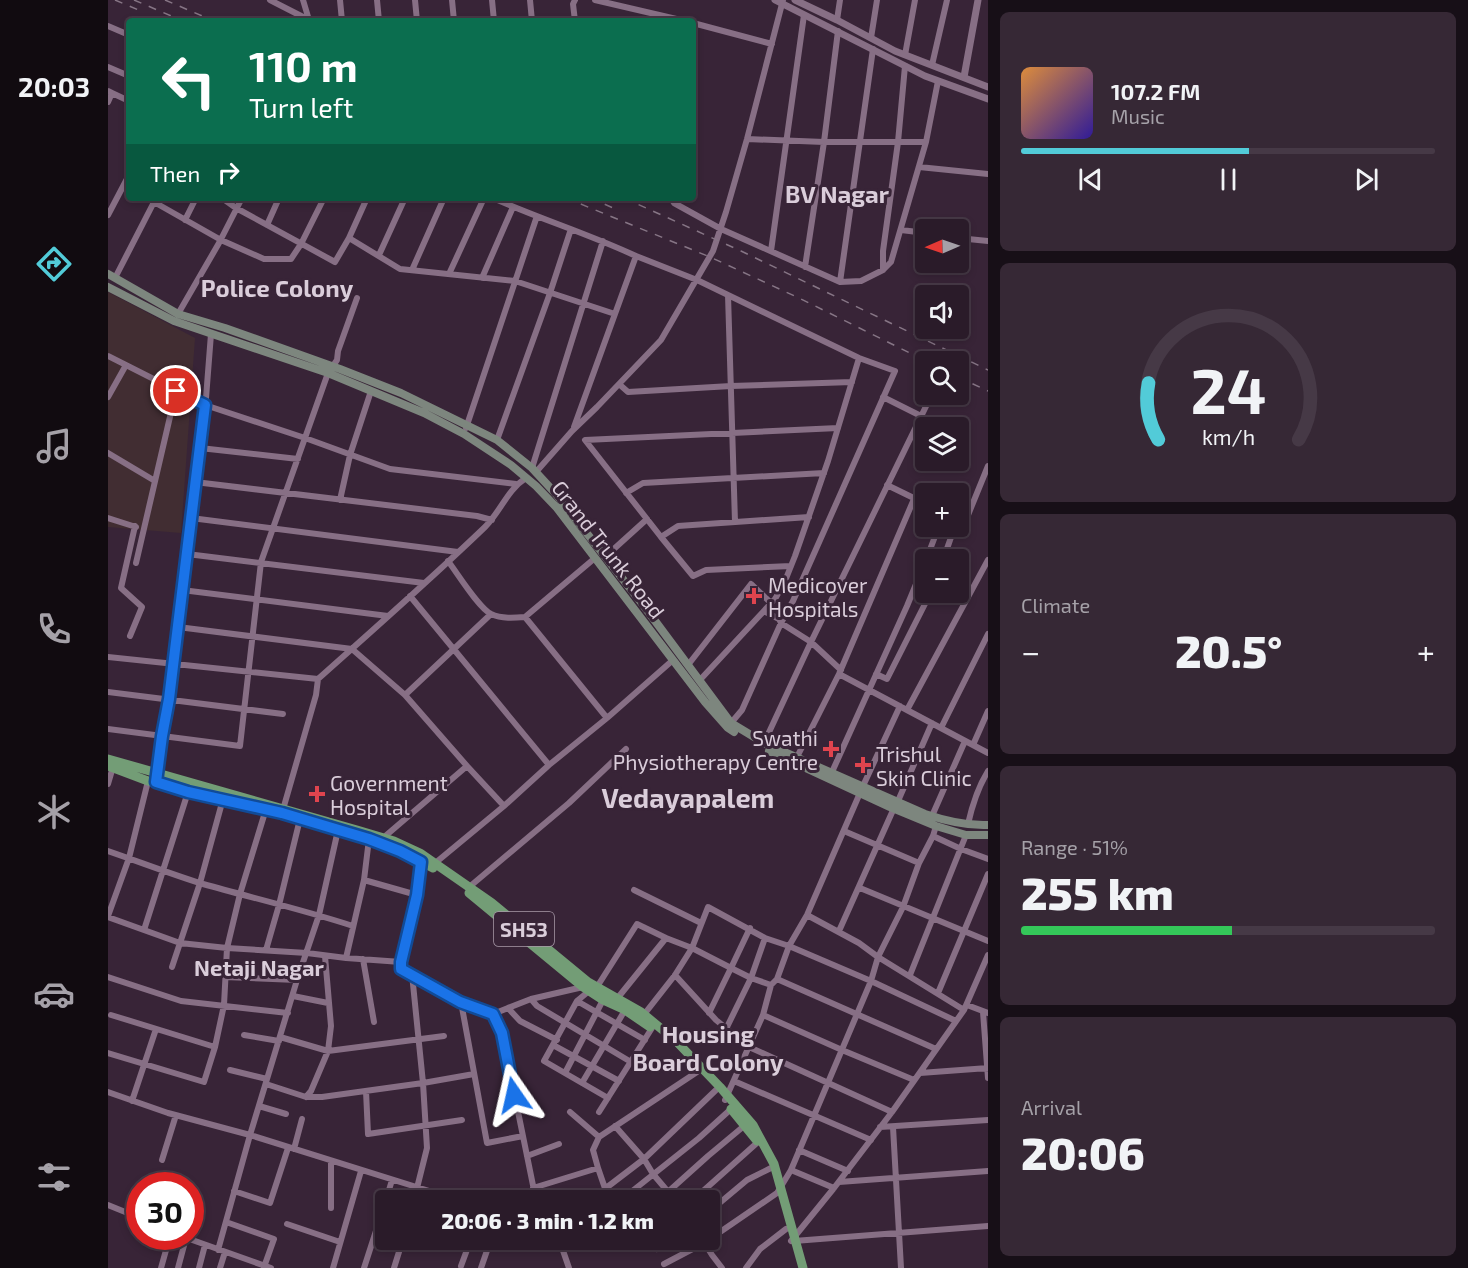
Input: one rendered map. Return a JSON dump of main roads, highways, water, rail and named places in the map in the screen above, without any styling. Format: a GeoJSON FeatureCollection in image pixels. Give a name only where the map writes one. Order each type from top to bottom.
{"type":"FeatureCollection","features":[{"type":"Feature","properties":{"kind":"main road"},"geometry":{"type":"LineString","coordinates":[[112,276],[178,314],[225,328],[331,370],[401,393],[497,440],[518,456],[536,476]]}},
{"type":"Feature","properties":{"kind":"main road","name":"Grand Trunk Road"},"geometry":{"type":"LineString","coordinates":[[108,287],[174,321],[331,370],[370,391],[424,413],[464,434],[511,465],[526,478],[536,476],[557,508],[605,562],[673,660],[728,728],[754,743],[862,790]]}},
{"type":"Feature","properties":{"kind":"main road"},"geometry":{"type":"LineString","coordinates":[[511,465],[518,456]]}},
{"type":"Feature","properties":{"kind":"main road"},"geometry":{"type":"LineString","coordinates":[[605,562],[688,665],[731,723],[796,760],[832,772],[862,790],[936,826],[966,835],[988,835]]}},
{"type":"Feature","properties":{"kind":"main road","name":"SH53"},"geometry":{"type":"LineString","coordinates":[[110,764],[188,792],[283,811],[300,819],[377,840],[421,862],[433,865]]}},
{"type":"Feature","properties":{"kind":"main road","name":"SH53"},"geometry":{"type":"LineString","coordinates":[[154,779],[283,811],[420,853],[433,865],[492,903],[588,982],[590,990]]}},
{"type":"Feature","properties":{"kind":"main road"},"geometry":{"type":"LineString","coordinates":[[896,805],[945,820],[974,826],[988,825]]}},
{"type":"Feature","properties":{"kind":"main road","name":"SH53"},"geometry":{"type":"LineString","coordinates":[[467,888],[603,1000],[615,1002],[625,1010],[642,1017],[726,1098],[731,1109],[758,1142],[771,1168],[803,1268]]}},
{"type":"Feature","properties":{"kind":"main road","name":"SH53"},"geometry":{"type":"LineString","coordinates":[[590,990],[642,1017],[676,1041],[753,1125],[774,1164],[786,1230],[794,1239],[797,1268]]}},
{"type":"Feature","properties":{"kind":"railway"},"geometry":{"type":"LineString","coordinates":[[115,0],[141,11]]}},
{"type":"Feature","properties":{"kind":"railway"},"geometry":{"type":"LineString","coordinates":[[134,0],[176,18]]}},
{"type":"Feature","properties":{"kind":"railway"},"geometry":{"type":"LineString","coordinates":[[165,0],[207,18]]}},
{"type":"Feature","properties":{"kind":"railway"},"geometry":{"type":"LineString","coordinates":[[573,201],[710,257],[915,356]]}},
{"type":"Feature","properties":{"kind":"railway"},"geometry":{"type":"LineString","coordinates":[[597,201],[618,210]]}},
{"type":"Feature","properties":{"kind":"railway"},"geometry":{"type":"LineString","coordinates":[[631,201],[741,251],[988,370]]}},
{"type":"Feature","properties":{"kind":"railway"},"geometry":{"type":"LineString","coordinates":[[969,382],[988,391]]}},
{"type":"Feature","properties":{"kind":"place","name":"Medicover Hospitals"},"geometry":{"type":"Point","coordinates":[754,596]}},
{"type":"Feature","properties":{"kind":"place","name":"Swathi Physiotherapy Centre"},"geometry":{"type":"Point","coordinates":[831,749]}},
{"type":"Feature","properties":{"kind":"place","name":"Trishul Skin Clinic"},"geometry":{"type":"Point","coordinates":[863,765]}},
{"type":"Feature","properties":{"kind":"place","name":"Government Hospital"},"geometry":{"type":"Point","coordinates":[317,794]}},
{"type":"Feature","properties":{"kind":"district","name":"BV Nagar"},"geometry":{"type":"Point","coordinates":[837,193]}},
{"type":"Feature","properties":{"kind":"district","name":"Police Colony"},"geometry":{"type":"Point","coordinates":[277,287]}},
{"type":"Feature","properties":{"kind":"district","name":"Vedayapalem"},"geometry":{"type":"Point","coordinates":[688,797]}},
{"type":"Feature","properties":{"kind":"district","name":"Netaji Nagar"},"geometry":{"type":"Point","coordinates":[259,967]}},
{"type":"Feature","properties":{"kind":"district","name":"Housing Board Colony"},"geometry":{"type":"Point","coordinates":[708,1047]}}]}
